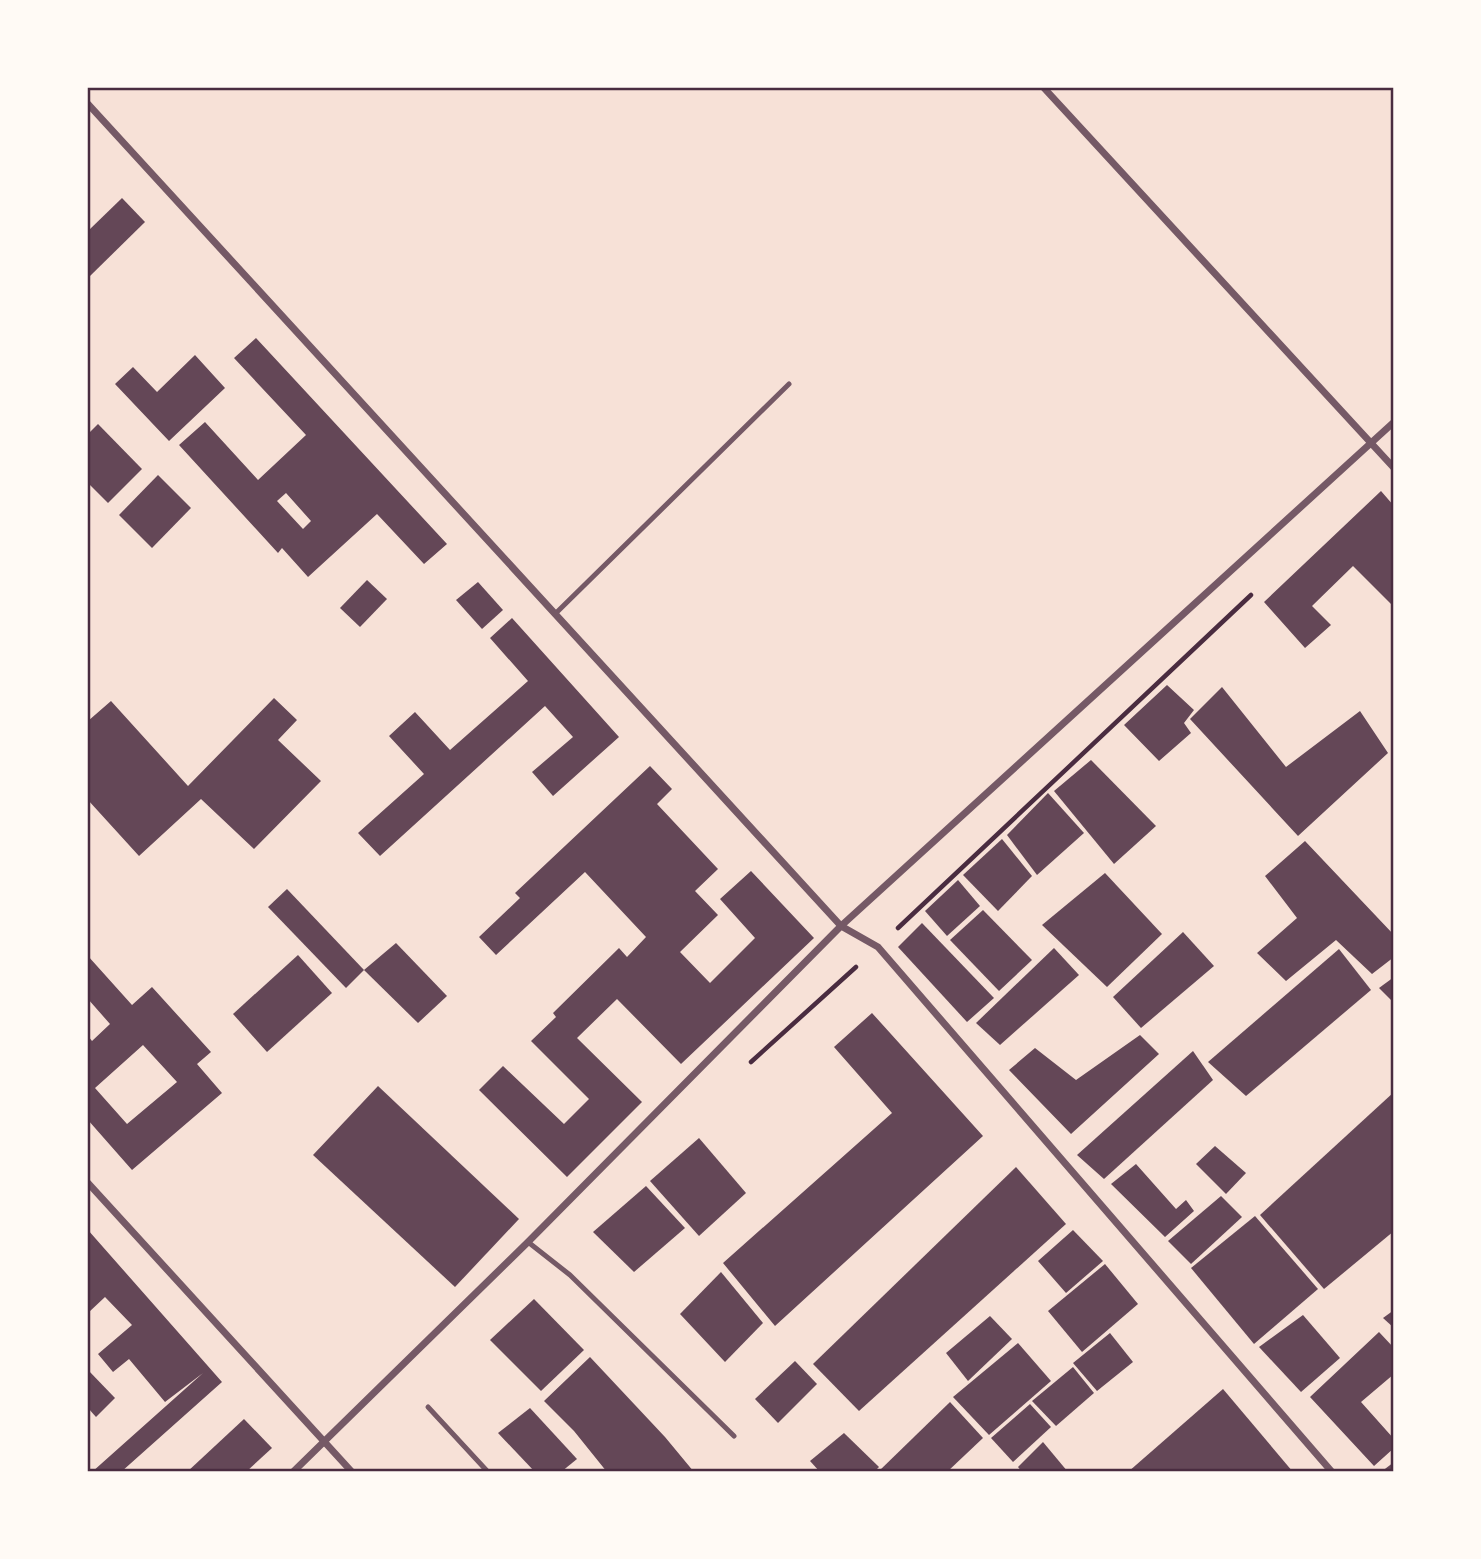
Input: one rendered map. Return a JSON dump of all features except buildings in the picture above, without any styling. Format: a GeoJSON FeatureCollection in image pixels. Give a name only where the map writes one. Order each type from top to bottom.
{"type":"FeatureCollection","features":[{"type":"Feature","properties":{"kind":"street"},"geometry":{"type":"LineString","coordinates":[[1044,88],[1394,468]]}},
{"type":"Feature","properties":{"kind":"street"},"geometry":{"type":"LineString","coordinates":[[88,104],[841,926],[878,947],[1332,1472]]}},
{"type":"Feature","properties":{"kind":"street"},"geometry":{"type":"LineString","coordinates":[[293,1472],[528,1242],[841,926],[1394,422]]}},
{"type":"Feature","properties":{"kind":"street"},"geometry":{"type":"LineString","coordinates":[[88,1183],[352,1472]]}},
{"type":"Feature","properties":{"kind":"lane"},"geometry":{"type":"LineString","coordinates":[[555,614],[789,384]]}},
{"type":"Feature","properties":{"kind":"lane"},"geometry":{"type":"LineString","coordinates":[[528,1242],[570,1275],[733,1436]]}},
{"type":"Feature","properties":{"kind":"lane"},"geometry":{"type":"LineString","coordinates":[[428,1407],[488,1472]]}}]}
